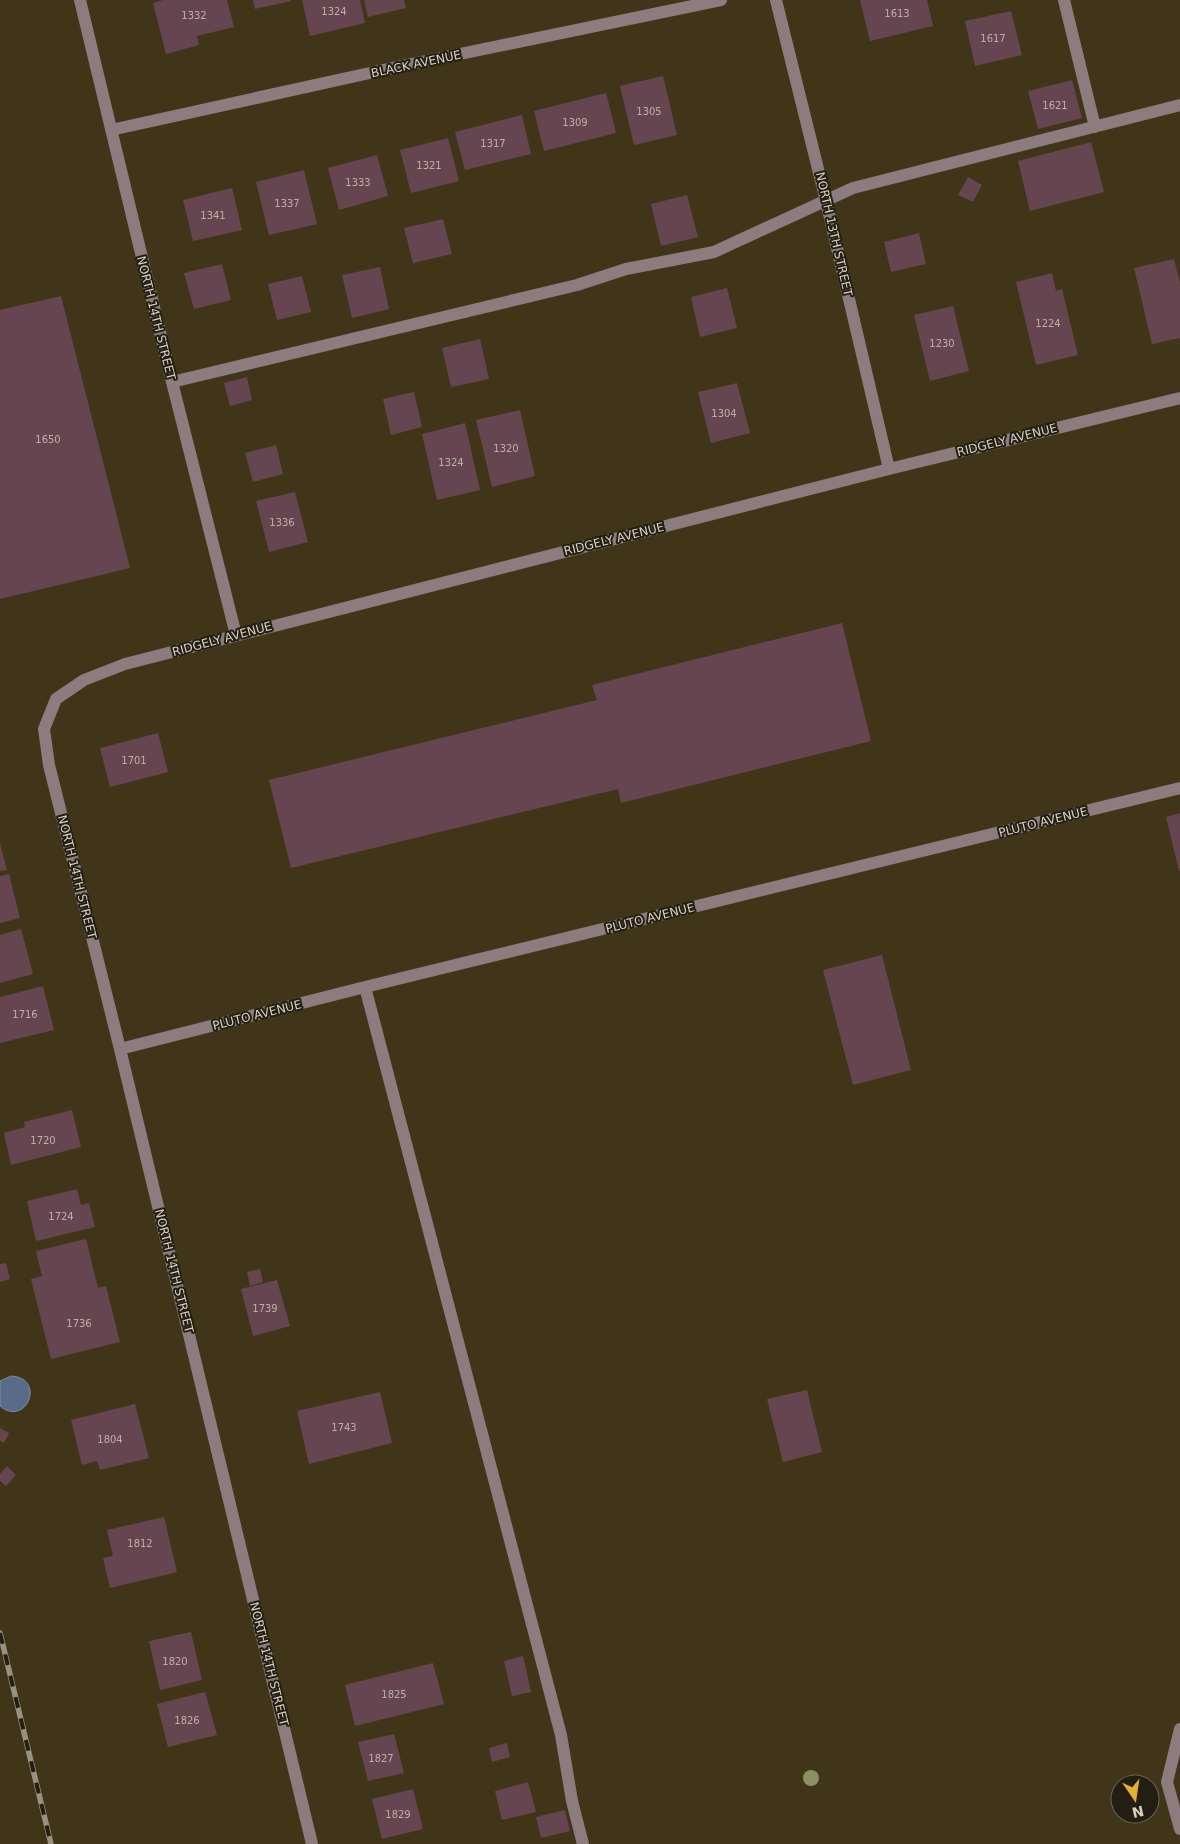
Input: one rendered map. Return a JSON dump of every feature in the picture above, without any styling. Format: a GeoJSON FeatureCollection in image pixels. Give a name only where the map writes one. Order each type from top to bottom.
{"type":"FeatureCollection","features":[{"type":"Feature","properties":{"kind":"street","name":"NORTH 14TH STREET"},"geometry":{"type":"LineString","coordinates":[[80,0],[172,382],[236,635]]}},
{"type":"Feature","properties":{"kind":"street","name":"BLACK AVENUE"},"geometry":{"type":"LineString","coordinates":[[111,130],[397,67],[721,0]]}},
{"type":"Feature","properties":{"kind":"street","name":"NORTH 13TH STREET"},"geometry":{"type":"LineString","coordinates":[[776,0],[826,201],[889,469]]}},
{"type":"Feature","properties":{"kind":"street"},"geometry":{"type":"LineString","coordinates":[[1064,0],[1095,127]]}},
{"type":"Feature","properties":{"kind":"street"},"geometry":{"type":"LineString","coordinates":[[172,382],[576,285],[626,269],[714,252],[853,188],[1180,106]]}},
{"type":"Feature","properties":{"kind":"street","name":"RIDGELY AVENUE"},"geometry":{"type":"LineString","coordinates":[[56,699],[84,680],[126,664],[889,469],[1180,398]]}},
{"type":"Feature","properties":{"kind":"street","name":"NORTH 14TH STREET"},"geometry":{"type":"LineString","coordinates":[[56,699],[44,729],[48,765],[120,1049],[312,1844]]}},
{"type":"Feature","properties":{"kind":"street","name":"PLUTO AVENUE"},"geometry":{"type":"LineString","coordinates":[[120,1049],[365,987],[1180,788]]}},
{"type":"Feature","properties":{"kind":"street"},"geometry":{"type":"LineString","coordinates":[[365,987],[562,1735],[572,1801],[582,1844]]}},
{"type":"Feature","properties":{"kind":"street"},"geometry":{"type":"LineString","coordinates":[[1180,1729],[1167,1782],[1180,1829]]}},
{"type":"Feature","properties":{"kind":"water"},"geometry":{"type":"Polygon","coordinates":[[[11,1376],[22,1379],[28,1385],[30,1392],[29,1400],[18,1411],[9,1411],[0,1406],[0,1381],[11,1376]]]}},
{"type":"Feature","properties":{"kind":"building"},"geometry":{"type":"Polygon","coordinates":[[[163,0],[227,0],[234,27],[197,36],[199,45],[166,54],[153,3],[163,0]]]}},
{"type":"Feature","properties":{"kind":"building"},"geometry":{"type":"Polygon","coordinates":[[[253,0],[291,0],[291,1],[255,9],[253,0]]]}},
{"type":"Feature","properties":{"kind":"building"},"geometry":{"type":"Polygon","coordinates":[[[302,0],[360,0],[365,23],[310,36],[302,0]]]}},
{"type":"Feature","properties":{"kind":"building"},"geometry":{"type":"Polygon","coordinates":[[[364,0],[404,0],[406,8],[368,17],[364,0]]]}},
{"type":"Feature","properties":{"kind":"building"},"geometry":{"type":"Polygon","coordinates":[[[860,0],[927,0],[933,26],[870,41],[860,0]]]}},
{"type":"Feature","properties":{"kind":"building"},"geometry":{"type":"Polygon","coordinates":[[[1011,11],[1022,55],[975,66],[965,21],[1011,11]]]}},
{"type":"Feature","properties":{"kind":"building"},"geometry":{"type":"Polygon","coordinates":[[[663,76],[677,135],[634,145],[620,86],[663,76]]]}},
{"type":"Feature","properties":{"kind":"building"},"geometry":{"type":"Polygon","coordinates":[[[1072,80],[1082,118],[1038,129],[1028,91],[1072,80]]]}},
{"type":"Feature","properties":{"kind":"building"},"geometry":{"type":"Polygon","coordinates":[[[606,93],[616,133],[544,151],[534,111],[606,93]]]}},
{"type":"Feature","properties":{"kind":"building"},"geometry":{"type":"Polygon","coordinates":[[[522,115],[531,154],[465,170],[455,132],[522,115]]]}},
{"type":"Feature","properties":{"kind":"building"},"geometry":{"type":"Polygon","coordinates":[[[448,138],[459,181],[411,193],[400,150],[448,138]]]}},
{"type":"Feature","properties":{"kind":"building"},"geometry":{"type":"Polygon","coordinates":[[[1091,142],[1104,192],[1030,211],[1018,161],[1091,142]]]}},
{"type":"Feature","properties":{"kind":"building"},"geometry":{"type":"Polygon","coordinates":[[[377,155],[388,196],[339,210],[328,168],[377,155]]]}},
{"type":"Feature","properties":{"kind":"building"},"geometry":{"type":"Polygon","coordinates":[[[304,170],[317,224],[269,235],[256,182],[304,170]]]}},
{"type":"Feature","properties":{"kind":"building"},"geometry":{"type":"Polygon","coordinates":[[[968,177],[982,185],[973,202],[958,195],[968,177]]]}},
{"type":"Feature","properties":{"kind":"building"},"geometry":{"type":"Polygon","coordinates":[[[232,188],[242,230],[193,241],[183,200],[232,188]]]}},
{"type":"Feature","properties":{"kind":"building"},"geometry":{"type":"Polygon","coordinates":[[[687,195],[698,237],[661,246],[651,204],[687,195]]]}},
{"type":"Feature","properties":{"kind":"building"},"geometry":{"type":"Polygon","coordinates":[[[443,219],[452,254],[413,263],[404,228],[443,219]]]}},
{"type":"Feature","properties":{"kind":"building"},"geometry":{"type":"Polygon","coordinates":[[[919,233],[926,264],[891,272],[884,242],[919,233]]]}},
{"type":"Feature","properties":{"kind":"building"},"geometry":{"type":"Polygon","coordinates":[[[1174,259],[1180,283],[1180,338],[1152,344],[1134,268],[1174,259]]]}},
{"type":"Feature","properties":{"kind":"building"},"geometry":{"type":"Polygon","coordinates":[[[222,264],[231,300],[194,309],[184,273],[222,264]]]}},
{"type":"Feature","properties":{"kind":"building"},"geometry":{"type":"Polygon","coordinates":[[[380,267],[389,309],[352,318],[342,275],[380,267]]]}},
{"type":"Feature","properties":{"kind":"building"},"geometry":{"type":"Polygon","coordinates":[[[1052,273],[1056,291],[1062,289],[1078,355],[1036,365],[1016,282],[1052,273]]]}},
{"type":"Feature","properties":{"kind":"building"},"geometry":{"type":"Polygon","coordinates":[[[302,276],[311,312],[277,320],[268,284],[302,276]]]}},
{"type":"Feature","properties":{"kind":"building"},"geometry":{"type":"Polygon","coordinates":[[[727,288],[737,328],[700,337],[691,297],[727,288]]]}},
{"type":"Feature","properties":{"kind":"building"},"geometry":{"type":"Polygon","coordinates":[[[61,296],[130,568],[0,599],[0,310],[61,296]]]}},
{"type":"Feature","properties":{"kind":"building"},"geometry":{"type":"Polygon","coordinates":[[[953,306],[969,371],[930,381],[914,315],[953,306]]]}},
{"type":"Feature","properties":{"kind":"building"},"geometry":{"type":"Polygon","coordinates":[[[480,339],[489,379],[451,387],[442,348],[480,339]]]}},
{"type":"Feature","properties":{"kind":"building"},"geometry":{"type":"Polygon","coordinates":[[[247,377],[252,400],[230,406],[224,383],[247,377]]]}},
{"type":"Feature","properties":{"kind":"building"},"geometry":{"type":"Polygon","coordinates":[[[737,383],[750,433],[711,443],[698,392],[737,383]]]}},
{"type":"Feature","properties":{"kind":"building"},"geometry":{"type":"Polygon","coordinates":[[[414,392],[422,427],[391,435],[383,399],[414,392]]]}},
{"type":"Feature","properties":{"kind":"building"},"geometry":{"type":"Polygon","coordinates":[[[520,410],[535,476],[492,487],[476,420],[520,410]]]}},
{"type":"Feature","properties":{"kind":"building"},"geometry":{"type":"Polygon","coordinates":[[[465,423],[480,490],[437,500],[422,434],[465,423]]]}},
{"type":"Feature","properties":{"kind":"building"},"geometry":{"type":"Polygon","coordinates":[[[276,445],[283,474],[253,482],[245,453],[276,445]]]}},
{"type":"Feature","properties":{"kind":"building"},"geometry":{"type":"Polygon","coordinates":[[[295,492],[308,542],[269,552],[256,501],[295,492]]]}},
{"type":"Feature","properties":{"kind":"building"},"geometry":{"type":"Polygon","coordinates":[[[842,623],[871,741],[621,803],[618,789],[291,868],[269,780],[597,700],[592,685],[842,623]]]}},
{"type":"Feature","properties":{"kind":"building"},"geometry":{"type":"Polygon","coordinates":[[[158,733],[168,772],[110,787],[100,748],[158,733]]]}},
{"type":"Feature","properties":{"kind":"building"},"geometry":{"type":"Polygon","coordinates":[[[1180,813],[1180,871],[1179,871],[1166,817],[1180,813]]]}},
{"type":"Feature","properties":{"kind":"building"},"geometry":{"type":"Polygon","coordinates":[[[0,843],[7,870],[0,871],[0,843]]]}},
{"type":"Feature","properties":{"kind":"building"},"geometry":{"type":"Polygon","coordinates":[[[9,874],[20,918],[0,923],[0,876],[9,874]]]}},
{"type":"Feature","properties":{"kind":"building"},"geometry":{"type":"Polygon","coordinates":[[[21,929],[33,974],[0,983],[0,935],[21,929]]]}},
{"type":"Feature","properties":{"kind":"building"},"geometry":{"type":"Polygon","coordinates":[[[882,955],[911,1070],[853,1085],[823,970],[882,955]]]}},
{"type":"Feature","properties":{"kind":"building"},"geometry":{"type":"Polygon","coordinates":[[[43,986],[54,1030],[0,1043],[0,997],[43,986]]]}},
{"type":"Feature","properties":{"kind":"building"},"geometry":{"type":"Polygon","coordinates":[[[72,1110],[81,1147],[11,1165],[4,1133],[25,1127],[24,1122],[72,1110]]]}},
{"type":"Feature","properties":{"kind":"building"},"geometry":{"type":"Polygon","coordinates":[[[77,1189],[81,1205],[89,1203],[95,1227],[36,1241],[27,1201],[77,1189]]]}},
{"type":"Feature","properties":{"kind":"building"},"geometry":{"type":"Polygon","coordinates":[[[86,1239],[98,1288],[106,1286],[120,1342],[51,1359],[31,1279],[42,1276],[36,1251],[86,1239]]]}},
{"type":"Feature","properties":{"kind":"building"},"geometry":{"type":"Polygon","coordinates":[[[6,1263],[10,1279],[0,1282],[0,1264],[6,1263]]]}},
{"type":"Feature","properties":{"kind":"building"},"geometry":{"type":"Polygon","coordinates":[[[260,1269],[263,1282],[250,1286],[247,1272],[260,1269]]]}},
{"type":"Feature","properties":{"kind":"building"},"geometry":{"type":"Polygon","coordinates":[[[277,1280],[290,1326],[253,1336],[241,1289],[277,1280]]]}},
{"type":"Feature","properties":{"kind":"building"},"geometry":{"type":"Polygon","coordinates":[[[807,1390],[822,1452],[783,1462],[767,1399],[807,1390]]]}},
{"type":"Feature","properties":{"kind":"building"},"geometry":{"type":"Polygon","coordinates":[[[380,1392],[392,1443],[309,1464],[297,1411],[380,1392]]]}},
{"type":"Feature","properties":{"kind":"building"},"geometry":{"type":"Polygon","coordinates":[[[135,1404],[149,1458],[100,1470],[97,1461],[82,1465],[71,1420],[135,1404]]]}},
{"type":"Feature","properties":{"kind":"building"},"geometry":{"type":"Polygon","coordinates":[[[0,1428],[9,1433],[4,1443],[0,1441],[0,1428]]]}},
{"type":"Feature","properties":{"kind":"building"},"geometry":{"type":"Polygon","coordinates":[[[7,1466],[16,1475],[6,1486],[0,1481],[0,1474],[7,1466]]]}},
{"type":"Feature","properties":{"kind":"building"},"geometry":{"type":"Polygon","coordinates":[[[164,1517],[177,1572],[110,1588],[103,1558],[113,1556],[107,1530],[164,1517]]]}},
{"type":"Feature","properties":{"kind":"building"},"geometry":{"type":"Polygon","coordinates":[[[191,1632],[202,1680],[160,1690],[149,1641],[191,1632]]]}},
{"type":"Feature","properties":{"kind":"building"},"geometry":{"type":"Polygon","coordinates":[[[523,1656],[531,1692],[512,1696],[504,1661],[523,1656]]]}},
{"type":"Feature","properties":{"kind":"building"},"geometry":{"type":"Polygon","coordinates":[[[433,1663],[444,1704],[355,1726],[345,1685],[433,1663]]]}},
{"type":"Feature","properties":{"kind":"building"},"geometry":{"type":"Polygon","coordinates":[[[205,1692],[217,1735],[168,1747],[157,1704],[205,1692]]]}},
{"type":"Feature","properties":{"kind":"building"},"geometry":{"type":"Polygon","coordinates":[[[394,1734],[404,1773],[368,1781],[358,1742],[394,1734]]]}},
{"type":"Feature","properties":{"kind":"building"},"geometry":{"type":"Polygon","coordinates":[[[507,1743],[510,1757],[492,1762],[489,1748],[507,1743]]]}},
{"type":"Feature","properties":{"kind":"building"},"geometry":{"type":"Polygon","coordinates":[[[528,1782],[536,1812],[502,1820],[495,1791],[528,1782]]]}},
{"type":"Feature","properties":{"kind":"building"},"geometry":{"type":"Polygon","coordinates":[[[413,1789],[423,1829],[382,1839],[372,1799],[413,1789]]]}},
{"type":"Feature","properties":{"kind":"building"},"geometry":{"type":"Polygon","coordinates":[[[565,1810],[570,1831],[541,1838],[536,1817],[565,1810]]]}},
{"type":"Feature","properties":{"kind":"railway"},"geometry":{"type":"LineString","coordinates":[[0,1633],[51,1844]]}}]}
